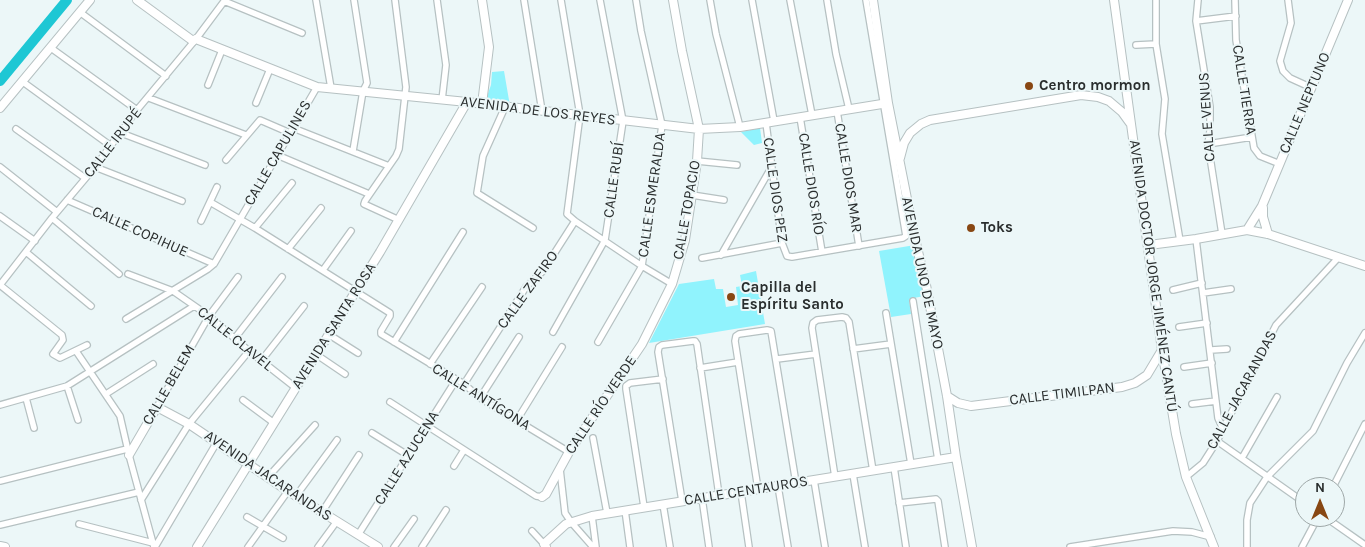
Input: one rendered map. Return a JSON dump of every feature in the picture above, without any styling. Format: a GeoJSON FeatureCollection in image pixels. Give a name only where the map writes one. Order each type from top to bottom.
{"type":"FeatureCollection","features":[{"type":"Feature","properties":{"kind":"street"},"geometry":{"type":"LineString","coordinates":[[0,108],[90,0]]}},
{"type":"Feature","properties":{"kind":"street","name":"AVENIDA DE LOS REYES"},"geometry":{"type":"LineString","coordinates":[[137,0],[195,40],[317,87],[699,129],[740,127],[886,103]]}},
{"type":"Feature","properties":{"kind":"street"},"geometry":{"type":"LineString","coordinates":[[214,0],[302,33]]}},
{"type":"Feature","properties":{"kind":"street"},"geometry":{"type":"LineString","coordinates":[[316,0],[331,88]]}},
{"type":"Feature","properties":{"kind":"street"},"geometry":{"type":"LineString","coordinates":[[352,151],[363,91],[366,84],[354,0]]}},
{"type":"Feature","properties":{"kind":"street"},"geometry":{"type":"LineString","coordinates":[[395,0],[406,87],[399,149],[365,201],[366,206],[399,220]]}},
{"type":"Feature","properties":{"kind":"street"},"geometry":{"type":"LineString","coordinates":[[438,0],[446,65],[442,100]]}},
{"type":"Feature","properties":{"kind":"street"},"geometry":{"type":"LineString","coordinates":[[482,0],[489,47],[482,104]]}},
{"type":"Feature","properties":{"kind":"street"},"geometry":{"type":"LineString","coordinates":[[524,0],[542,111]]}},
{"type":"Feature","properties":{"kind":"street"},"geometry":{"type":"LineString","coordinates":[[561,0],[580,115],[567,214],[642,266],[672,284]]}},
{"type":"Feature","properties":{"kind":"street","name":"CALLE RUBÍ"},"geometry":{"type":"LineString","coordinates":[[600,0],[622,120],[605,240]]}},
{"type":"Feature","properties":{"kind":"street"},"geometry":{"type":"LineString","coordinates":[[636,0],[662,125]]}},
{"type":"Feature","properties":{"kind":"street","name":"CALLE TOPACIO"},"geometry":{"type":"LineString","coordinates":[[642,344],[672,284],[685,240],[697,161],[699,129],[673,0]]}},
{"type":"Feature","properties":{"kind":"street"},"geometry":{"type":"LineString","coordinates":[[710,0],[716,34],[740,127]]}},
{"type":"Feature","properties":{"kind":"street"},"geometry":{"type":"LineString","coordinates":[[752,0],[774,121]]}},
{"type":"Feature","properties":{"kind":"street"},"geometry":{"type":"LineString","coordinates":[[790,0],[812,115]]}},
{"type":"Feature","properties":{"kind":"street"},"geometry":{"type":"LineString","coordinates":[[827,0],[836,54],[849,109]]}},
{"type":"Feature","properties":{"kind":"street"},"geometry":{"type":"LineString","coordinates":[[866,0],[909,225]]}},
{"type":"Feature","properties":{"kind":"street","name":"AVENIDA UNO DE MAYO"},"geometry":{"type":"LineString","coordinates":[[873,0],[886,103],[900,165],[909,225],[926,285],[972,547]]}},
{"type":"Feature","properties":{"kind":"street","name":"AVENIDA DOCTOR JORGE JIMÉNEZ CANTÚ"},"geometry":{"type":"LineString","coordinates":[[1114,0],[1162,350],[1176,434],[1186,477],[1214,547]]}},
{"type":"Feature","properties":{"kind":"street"},"geometry":{"type":"LineString","coordinates":[[1156,0],[1156,44],[1165,99],[1162,134],[1180,241]]}},
{"type":"Feature","properties":{"kind":"street","name":"CALLE VENUS"},"geometry":{"type":"LineString","coordinates":[[1198,0],[1196,21],[1210,107],[1208,144],[1222,234]]}},
{"type":"Feature","properties":{"kind":"street","name":"CALLE TIERRA"},"geometry":{"type":"LineString","coordinates":[[1235,0],[1236,40],[1252,138],[1256,152],[1260,156],[1280,164]]}},
{"type":"Feature","properties":{"kind":"street"},"geometry":{"type":"LineString","coordinates":[[1288,0],[1291,23],[1280,61],[1283,70],[1290,78],[1312,88]]}},
{"type":"Feature","properties":{"kind":"street","name":"CALLE NEPTUNO"},"geometry":{"type":"LineString","coordinates":[[1247,230],[1262,206],[1348,0]]}},
{"type":"Feature","properties":{"kind":"street","name":"CALLE IRUPÉ"},"geometry":{"type":"LineString","coordinates":[[0,285],[52,218],[95,167],[223,2]]}},
{"type":"Feature","properties":{"kind":"street"},"geometry":{"type":"LineString","coordinates":[[80,13],[166,76]]}},
{"type":"Feature","properties":{"kind":"street"},"geometry":{"type":"LineString","coordinates":[[1196,21],[1236,16]]}},
{"type":"Feature","properties":{"kind":"street"},"geometry":{"type":"LineString","coordinates":[[1136,46],[1156,44]]}},
{"type":"Feature","properties":{"kind":"street"},"geometry":{"type":"LineString","coordinates":[[51,48],[138,110]]}},
{"type":"Feature","properties":{"kind":"street"},"geometry":{"type":"LineString","coordinates":[[208,85],[222,50]]}},
{"type":"Feature","properties":{"kind":"street"},"geometry":{"type":"LineString","coordinates":[[256,103],[270,69]]}},
{"type":"Feature","properties":{"kind":"street"},"geometry":{"type":"LineString","coordinates":[[23,82],[111,146]]}},
{"type":"Feature","properties":{"kind":"street","name":"CALLE CAPULINES"},"geometry":{"type":"LineString","coordinates":[[214,264],[317,87]]}},
{"type":"Feature","properties":{"kind":"street"},"geometry":{"type":"LineString","coordinates":[[900,165],[902,148],[906,138],[913,130],[925,122],[1072,97],[1092,96],[1109,102],[1122,112],[1132,127]]}},
{"type":"Feature","properties":{"kind":"street"},"geometry":{"type":"LineString","coordinates":[[149,98],[246,135]]}},
{"type":"Feature","properties":{"kind":"street","name":"AVENIDA SANTA ROSA"},"geometry":{"type":"LineString","coordinates":[[197,547],[399,220],[467,102]]}},
{"type":"Feature","properties":{"kind":"street"},"geometry":{"type":"LineString","coordinates":[[505,107],[483,156],[478,193],[533,228]]}},
{"type":"Feature","properties":{"kind":"street","name":"CALLE DIOS MAR"},"geometry":{"type":"LineString","coordinates":[[837,111],[859,246]]}},
{"type":"Feature","properties":{"kind":"street","name":"CALLE DIOS RÍO"},"geometry":{"type":"LineString","coordinates":[[800,117],[822,252]]}},
{"type":"Feature","properties":{"kind":"street"},"geometry":{"type":"LineString","coordinates":[[226,160],[260,120],[352,151],[389,166]]}},
{"type":"Feature","properties":{"kind":"street","name":"CALLE DIOS PEZ"},"geometry":{"type":"LineString","coordinates":[[766,123],[782,243],[787,256]]}},
{"type":"Feature","properties":{"kind":"street","name":"CALLE ESMERALDA"},"geometry":{"type":"LineString","coordinates":[[642,266],[662,125]]}},
{"type":"Feature","properties":{"kind":"street"},"geometry":{"type":"LineString","coordinates":[[16,129],[85,178]]}},
{"type":"Feature","properties":{"kind":"street"},"geometry":{"type":"LineString","coordinates":[[121,133],[205,165]]}},
{"type":"Feature","properties":{"kind":"street"},"geometry":{"type":"LineString","coordinates":[[1208,144],[1252,138]]}},
{"type":"Feature","properties":{"kind":"street"},"geometry":{"type":"LineString","coordinates":[[277,155],[369,194]]}},
{"type":"Feature","properties":{"kind":"street"},"geometry":{"type":"LineString","coordinates":[[697,161],[737,165]]}},
{"type":"Feature","properties":{"kind":"street"},"geometry":{"type":"LineString","coordinates":[[0,167],[57,212]]}},
{"type":"Feature","properties":{"kind":"street"},"geometry":{"type":"LineString","coordinates":[[95,167],[182,201]]}},
{"type":"Feature","properties":{"kind":"street"},"geometry":{"type":"LineString","coordinates":[[721,255],[771,168]]}},
{"type":"Feature","properties":{"kind":"street"},"geometry":{"type":"LineString","coordinates":[[256,228],[292,183]]}},
{"type":"Feature","properties":{"kind":"street"},"geometry":{"type":"LineString","coordinates":[[201,222],[217,187]]}},
{"type":"Feature","properties":{"kind":"street"},"geometry":{"type":"LineString","coordinates":[[692,195],[724,200]]}},
{"type":"Feature","properties":{"kind":"street","name":"CALLE COPIHUE"},"geometry":{"type":"LineString","coordinates":[[68,200],[214,264]]}},
{"type":"Feature","properties":{"kind":"street"},"geometry":{"type":"LineString","coordinates":[[210,202],[356,290]]}},
{"type":"Feature","properties":{"kind":"street"},"geometry":{"type":"LineString","coordinates":[[1262,206],[1268,234]]}},
{"type":"Feature","properties":{"kind":"street"},"geometry":{"type":"LineString","coordinates":[[288,250],[321,208]]}},
{"type":"Feature","properties":{"kind":"street"},"geometry":{"type":"LineString","coordinates":[[0,216],[34,241]]}},
{"type":"Feature","properties":{"kind":"street"},"geometry":{"type":"LineString","coordinates":[[52,218],[118,274]]}},
{"type":"Feature","properties":{"kind":"street","name":"CALLE ZAFIRO"},"geometry":{"type":"LineString","coordinates":[[464,384],[526,287],[543,271],[575,221]]}},
{"type":"Feature","properties":{"kind":"street","name":"CALLE DIOS MAR"},"geometry":{"type":"LineString","coordinates":[[787,256],[792,257],[859,246],[906,236],[909,225]]}},
{"type":"Feature","properties":{"kind":"street"},"geometry":{"type":"LineString","coordinates":[[1149,245],[1247,230],[1268,234],[1365,266]]}},
{"type":"Feature","properties":{"kind":"street"},"geometry":{"type":"LineString","coordinates":[[324,270],[351,231]]}},
{"type":"Feature","properties":{"kind":"street"},"geometry":{"type":"LineString","coordinates":[[394,342],[463,232]]}},
{"type":"Feature","properties":{"kind":"street"},"geometry":{"type":"LineString","coordinates":[[1196,239],[1218,418],[1223,429]]}},
{"type":"Feature","properties":{"kind":"street"},"geometry":{"type":"LineString","coordinates":[[553,332],[605,240]]}},
{"type":"Feature","properties":{"kind":"street"},"geometry":{"type":"LineString","coordinates":[[702,258],[782,243]]}},
{"type":"Feature","properties":{"kind":"street"},"geometry":{"type":"LineString","coordinates":[[26,252],[91,306]]}},
{"type":"Feature","properties":{"kind":"street","name":"CALLE JACARANDAS"},"geometry":{"type":"LineString","coordinates":[[1186,477],[1203,463],[1217,441],[1276,325],[1338,258]]}},
{"type":"Feature","properties":{"kind":"street"},"geometry":{"type":"LineString","coordinates":[[126,319],[214,264]]}},
{"type":"Feature","properties":{"kind":"street"},"geometry":{"type":"LineString","coordinates":[[598,342],[642,266]]}},
{"type":"Feature","properties":{"kind":"street","name":"CALLE CLAVEL"},"geometry":{"type":"LineString","coordinates":[[128,274],[173,291],[209,316],[248,351],[296,388]]}},
{"type":"Feature","properties":{"kind":"street","name":"CALLE BELEM"},"geometry":{"type":"LineString","coordinates":[[128,452],[209,316],[238,277]]}},
{"type":"Feature","properties":{"kind":"street"},"geometry":{"type":"LineString","coordinates":[[234,338],[282,277]]}},
{"type":"Feature","properties":{"kind":"street"},"geometry":{"type":"LineString","coordinates":[[1173,290],[1202,283]]}},
{"type":"Feature","properties":{"kind":"street"},"geometry":{"type":"LineString","coordinates":[[0,285],[62,335],[63,340],[53,354],[60,358],[87,344]]}},
{"type":"Feature","properties":{"kind":"street"},"geometry":{"type":"LineString","coordinates":[[430,364],[482,287]]}},
{"type":"Feature","properties":{"kind":"street"},"geometry":{"type":"LineString","coordinates":[[1203,293],[1231,289]]}},
{"type":"Feature","properties":{"kind":"street","name":"CALLE ANTÍGONA"},"geometry":{"type":"LineString","coordinates":[[356,290],[390,313],[380,333],[464,384],[480,398],[569,452]]}},
{"type":"Feature","properties":{"kind":"street"},"geometry":{"type":"LineString","coordinates":[[912,301],[938,460]]}},
{"type":"Feature","properties":{"kind":"street"},"geometry":{"type":"LineString","coordinates":[[0,405],[68,386],[194,306]]}},
{"type":"Feature","properties":{"kind":"street"},"geometry":{"type":"LineString","coordinates":[[261,361],[304,306]]}},
{"type":"Feature","properties":{"kind":"street"},"geometry":{"type":"LineString","coordinates":[[886,313],[912,464]]}},
{"type":"Feature","properties":{"kind":"street"},"geometry":{"type":"LineString","coordinates":[[835,477],[812,328],[813,323],[818,320],[842,316],[849,322],[873,470]]}},
{"type":"Feature","properties":{"kind":"street"},"geometry":{"type":"LineString","coordinates":[[1179,327],[1207,324]]}},
{"type":"Feature","properties":{"kind":"street"},"geometry":{"type":"LineString","coordinates":[[758,489],[734,341],[739,334],[771,331],[796,483]]}},
{"type":"Feature","properties":{"kind":"street"},"geometry":{"type":"LineString","coordinates":[[1247,547],[1247,520],[1250,503],[1266,476],[1313,431],[1347,363],[1365,333]]}},
{"type":"Feature","properties":{"kind":"street"},"geometry":{"type":"LineString","coordinates":[[328,334],[358,353]]}},
{"type":"Feature","properties":{"kind":"street"},"geometry":{"type":"LineString","coordinates":[[480,398],[519,337]]}},
{"type":"Feature","properties":{"kind":"street"},"geometry":{"type":"LineString","coordinates":[[682,501],[658,352],[659,347],[662,345],[696,342],[719,495]]}},
{"type":"Feature","properties":{"kind":"street","name":"CALLE RÍO VERDE"},"geometry":{"type":"LineString","coordinates":[[542,497],[546,494],[569,452],[642,344]]}},
{"type":"Feature","properties":{"kind":"street"},"geometry":{"type":"LineString","coordinates":[[853,349],[891,344]]}},
{"type":"Feature","properties":{"kind":"street"},"geometry":{"type":"LineString","coordinates":[[517,420],[562,347]]}},
{"type":"Feature","properties":{"kind":"street"},"geometry":{"type":"LineString","coordinates":[[1211,350],[1227,349]]}},
{"type":"Feature","properties":{"kind":"street","name":"CALLE TIMILPAN"},"geometry":{"type":"LineString","coordinates":[[947,396],[958,403],[971,406],[1122,387],[1135,383],[1147,375],[1162,350]]}},
{"type":"Feature","properties":{"kind":"street"},"geometry":{"type":"LineString","coordinates":[[76,351],[120,416],[154,546]]}},
{"type":"Feature","properties":{"kind":"street"},"geometry":{"type":"LineString","coordinates":[[141,500],[189,424],[248,351]]}},
{"type":"Feature","properties":{"kind":"street"},"geometry":{"type":"LineString","coordinates":[[777,359],[816,354]]}},
{"type":"Feature","properties":{"kind":"street"},"geometry":{"type":"LineString","coordinates":[[317,355],[346,374]]}},
{"type":"Feature","properties":{"kind":"street"},"geometry":{"type":"LineString","coordinates":[[700,368],[738,362]]}},
{"type":"Feature","properties":{"kind":"street"},"geometry":{"type":"LineString","coordinates":[[1184,366],[1212,363]]}},
{"type":"Feature","properties":{"kind":"street"},"geometry":{"type":"LineString","coordinates":[[106,394],[153,364]]}},
{"type":"Feature","properties":{"kind":"street"},"geometry":{"type":"LineString","coordinates":[[644,507],[626,386],[662,379]]}},
{"type":"Feature","properties":{"kind":"street","name":"CALLE AZUCENA"},"geometry":{"type":"LineString","coordinates":[[358,535],[456,380]]}},
{"type":"Feature","properties":{"kind":"street"},"geometry":{"type":"LineString","coordinates":[[68,386],[78,420]]}},
{"type":"Feature","properties":{"kind":"street"},"geometry":{"type":"LineString","coordinates":[[1242,458],[1277,397]]}},
{"type":"Feature","properties":{"kind":"street"},"geometry":{"type":"LineString","coordinates":[[26,398],[34,428]]}},
{"type":"Feature","properties":{"kind":"street"},"geometry":{"type":"LineString","coordinates":[[243,400],[274,423]]}},
{"type":"Feature","properties":{"kind":"street"},"geometry":{"type":"LineString","coordinates":[[1192,404],[1216,401]]}},
{"type":"Feature","properties":{"kind":"street"},"geometry":{"type":"LineString","coordinates":[[390,402],[536,496],[542,497]]}},
{"type":"Feature","properties":{"kind":"street","name":"AVENIDA JACARANDAS"},"geometry":{"type":"LineString","coordinates":[[156,407],[189,424],[288,491],[378,547]]}},
{"type":"Feature","properties":{"kind":"street"},"geometry":{"type":"LineString","coordinates":[[1338,477],[1365,424]]}},
{"type":"Feature","properties":{"kind":"street"},"geometry":{"type":"LineString","coordinates":[[268,477],[315,425]]}},
{"type":"Feature","properties":{"kind":"street"},"geometry":{"type":"LineString","coordinates":[[372,433],[409,456]]}},
{"type":"Feature","properties":{"kind":"street"},"geometry":{"type":"LineString","coordinates":[[594,438],[606,513]]}},
{"type":"Feature","properties":{"kind":"street"},"geometry":{"type":"LineString","coordinates":[[296,496],[338,440]]}},
{"type":"Feature","properties":{"kind":"street"},"geometry":{"type":"LineString","coordinates":[[1217,441],[1295,496]]}},
{"type":"Feature","properties":{"kind":"street"},"geometry":{"type":"LineString","coordinates":[[154,546],[217,442]]}},
{"type":"Feature","properties":{"kind":"street"},"geometry":{"type":"LineString","coordinates":[[454,466],[464,450]]}},
{"type":"Feature","properties":{"kind":"street"},"geometry":{"type":"LineString","coordinates":[[0,482],[128,452]]}},
{"type":"Feature","properties":{"kind":"street"},"geometry":{"type":"LineString","coordinates":[[322,512],[360,455]]}},
{"type":"Feature","properties":{"kind":"street","name":"CALLE CENTAUROS"},"geometry":{"type":"LineString","coordinates":[[545,546],[566,524],[592,516],[956,457]]}},
{"type":"Feature","properties":{"kind":"street"},"geometry":{"type":"LineString","coordinates":[[560,467],[565,513],[595,547]]}},
{"type":"Feature","properties":{"kind":"street"},"geometry":{"type":"LineString","coordinates":[[894,467],[906,547]]}},
{"type":"Feature","properties":{"kind":"street"},"geometry":{"type":"LineString","coordinates":[[853,474],[865,547]]}},
{"type":"Feature","properties":{"kind":"street"},"geometry":{"type":"LineString","coordinates":[[814,480],[826,547]]}},
{"type":"Feature","properties":{"kind":"street"},"geometry":{"type":"LineString","coordinates":[[778,486],[788,547]]}},
{"type":"Feature","properties":{"kind":"street"},"geometry":{"type":"LineString","coordinates":[[248,547],[288,491]]}},
{"type":"Feature","properties":{"kind":"street"},"geometry":{"type":"LineString","coordinates":[[0,525],[139,492]]}},
{"type":"Feature","properties":{"kind":"street"},"geometry":{"type":"LineString","coordinates":[[741,492],[749,547]]}},
{"type":"Feature","properties":{"kind":"street"},"geometry":{"type":"LineString","coordinates":[[702,498],[709,547]]}},
{"type":"Feature","properties":{"kind":"street"},"geometry":{"type":"LineString","coordinates":[[899,503],[936,499],[938,501],[945,547]]}},
{"type":"Feature","properties":{"kind":"street"},"geometry":{"type":"LineString","coordinates":[[663,504],[670,547]]}},
{"type":"Feature","properties":{"kind":"street"},"geometry":{"type":"LineString","coordinates":[[422,547],[446,510]]}},
{"type":"Feature","properties":{"kind":"street"},"geometry":{"type":"LineString","coordinates":[[625,510],[630,547]]}},
{"type":"Feature","properties":{"kind":"street"},"geometry":{"type":"LineString","coordinates":[[592,516],[595,547]]}},
{"type":"Feature","properties":{"kind":"street"},"geometry":{"type":"LineString","coordinates":[[247,517],[283,538]]}},
{"type":"Feature","properties":{"kind":"street"},"geometry":{"type":"LineString","coordinates":[[394,547],[414,519]]}},
{"type":"Feature","properties":{"kind":"street"},"geometry":{"type":"LineString","coordinates":[[318,547],[337,521]]}},
{"type":"Feature","properties":{"kind":"street"},"geometry":{"type":"LineString","coordinates":[[79,524],[154,546]]}},
{"type":"Feature","properties":{"kind":"street"},"geometry":{"type":"LineString","coordinates":[[1302,547],[1313,527]]}},
{"type":"Feature","properties":{"kind":"street"},"geometry":{"type":"LineString","coordinates":[[1339,527],[1365,546]]}},
{"type":"Feature","properties":{"kind":"street"},"geometry":{"type":"LineString","coordinates":[[532,531],[545,546]]}},
{"type":"Feature","properties":{"kind":"street"},"geometry":{"type":"LineString","coordinates":[[1070,547],[1173,531],[1192,532],[1211,537]]}},
{"type":"Feature","properties":{"kind":"street"},"geometry":{"type":"LineString","coordinates":[[0,546],[5,547]]}},
{"type":"Feature","properties":{"kind":"shaded area"},"geometry":{"type":"Polygon","coordinates":[[[504,71],[510,106],[485,102],[491,85],[492,72],[504,71]]]}},
{"type":"Feature","properties":{"kind":"shaded area"},"geometry":{"type":"Polygon","coordinates":[[[760,128],[762,143],[754,145],[741,132],[760,128]]]}},
{"type":"Feature","properties":{"kind":"shaded area"},"geometry":{"type":"Polygon","coordinates":[[[915,245],[924,296],[909,299],[911,314],[891,317],[879,251],[915,245]]]}},
{"type":"Feature","properties":{"kind":"shaded area"},"geometry":{"type":"Polygon","coordinates":[[[756,271],[765,324],[649,343],[679,284],[714,279],[716,289],[723,289],[726,307],[738,305],[736,287],[742,286],[740,275],[756,271]]]}},
{"type":"Feature","properties":{"kind":"waterway"},"geometry":{"type":"LineString","coordinates":[[0,81],[67,0]]}},
{"type":"Feature","properties":{"kind":"place","name":"Centro mormon"},"geometry":{"type":"Point","coordinates":[1029,86]}},
{"type":"Feature","properties":{"kind":"place","name":"Toks"},"geometry":{"type":"Point","coordinates":[971,228]}},
{"type":"Feature","properties":{"kind":"place","name":"Capilla del Espíritu Santo"},"geometry":{"type":"Point","coordinates":[731,297]}}]}
